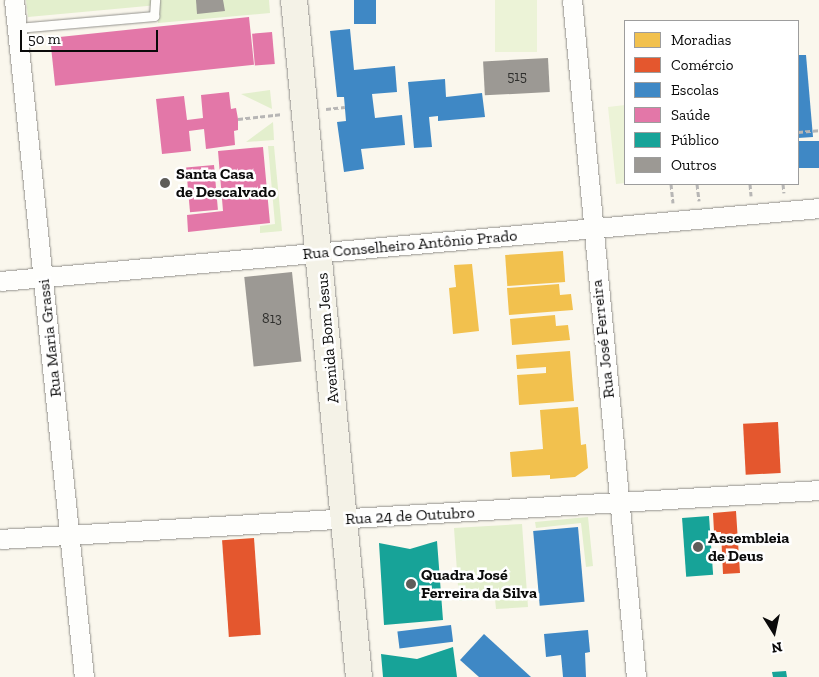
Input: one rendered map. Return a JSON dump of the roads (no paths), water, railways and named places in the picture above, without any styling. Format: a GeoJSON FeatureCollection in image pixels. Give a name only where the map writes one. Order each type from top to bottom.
{"type":"FeatureCollection","features":[{"type":"Feature","properties":{"kind":"street"},"geometry":{"type":"LineString","coordinates":[[0,1],[9,0]]}},
{"type":"Feature","properties":{"kind":"street","name":"Rua Maria Grassi"},"geometry":{"type":"LineString","coordinates":[[14,0],[84,677]]}},
{"type":"Feature","properties":{"kind":"street","name":"Avenida Bom Jesus"},"geometry":{"type":"LineString","coordinates":[[294,0],[315,110],[320,254],[359,677]]}},
{"type":"Feature","properties":{"kind":"street","name":"Rua José Ferreira"},"geometry":{"type":"LineString","coordinates":[[572,0],[592,228],[636,677]]}},
{"type":"Feature","properties":{"kind":"street","name":"Rua Conselheiro Antônio Prado"},"geometry":{"type":"LineString","coordinates":[[0,280],[320,254],[819,208]]}},
{"type":"Feature","properties":{"kind":"street","name":"Rua 24 de Outubro"},"geometry":{"type":"LineString","coordinates":[[0,539],[620,504],[819,490]]}},
{"type":"Feature","properties":{"kind":"lane"},"geometry":{"type":"LineString","coordinates":[[17,28],[154,16],[155,0]]}},
{"type":"Feature","properties":{"kind":"place","name":"Santa Casa de Descalvado"},"geometry":{"type":"Point","coordinates":[165,183]}},
{"type":"Feature","properties":{"kind":"place","name":"Assembleia de Deus"},"geometry":{"type":"Point","coordinates":[698,547]}},
{"type":"Feature","properties":{"kind":"place","name":"Quadra José Ferreira da Silva"},"geometry":{"type":"Point","coordinates":[411,584]}}]}
